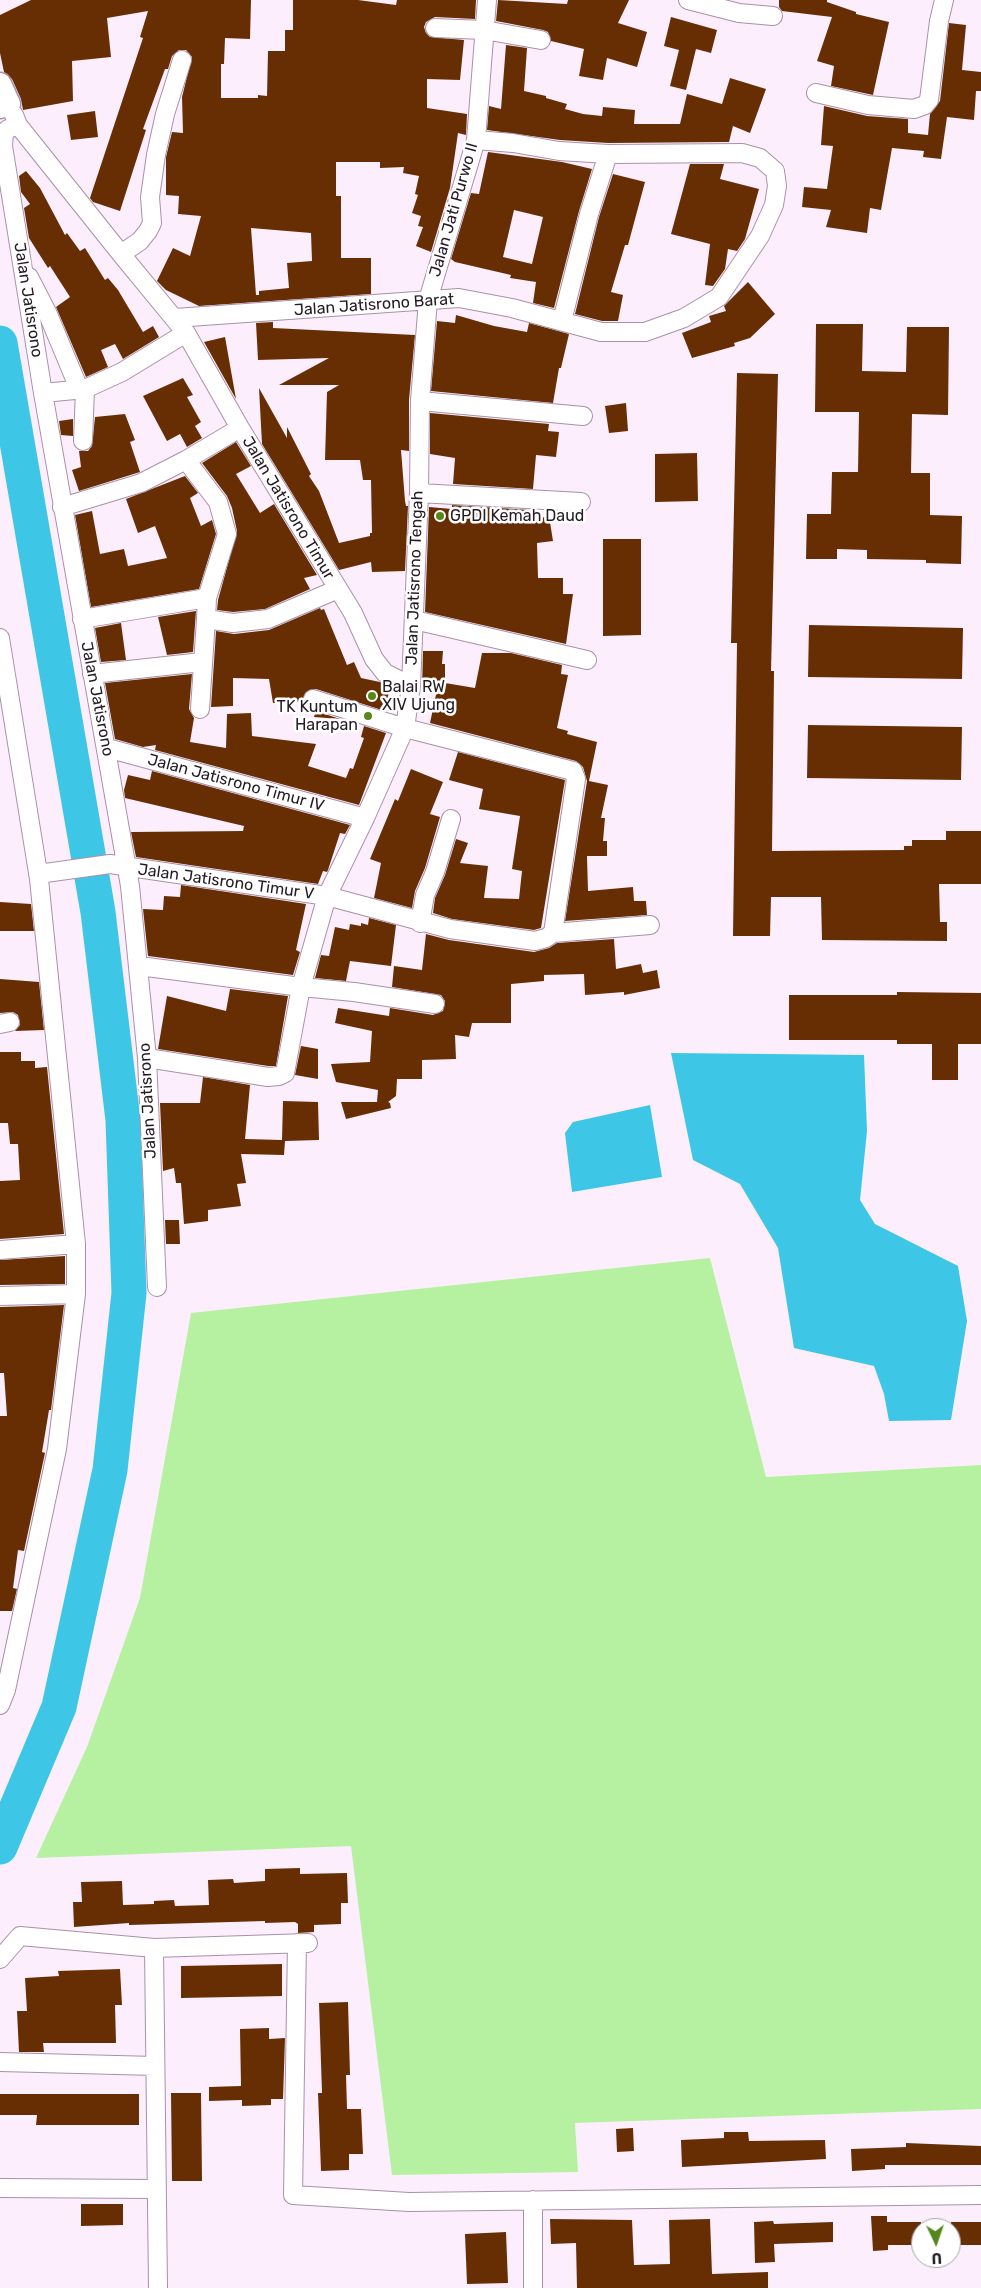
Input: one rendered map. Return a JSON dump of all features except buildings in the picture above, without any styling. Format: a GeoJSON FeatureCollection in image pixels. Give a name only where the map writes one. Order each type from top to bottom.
{"type":"FeatureCollection","features":[{"type":"Feature","properties":{"kind":"street","name":"Jalan Jati Purwo II"},"geometry":{"type":"LineString","coordinates":[[428,300],[476,140],[487,0]]}},
{"type":"Feature","properties":{"kind":"street"},"geometry":{"type":"LineString","coordinates":[[688,0],[740,14],[773,16]]}},
{"type":"Feature","properties":{"kind":"street"},"geometry":{"type":"LineString","coordinates":[[816,93],[868,105],[914,110],[925,105],[929,100],[944,0]]}},
{"type":"Feature","properties":{"kind":"street"},"geometry":{"type":"LineString","coordinates":[[435,28],[484,30],[540,40]]}},
{"type":"Feature","properties":{"kind":"street"},"geometry":{"type":"LineString","coordinates":[[121,254],[140,241],[152,223],[150,197],[156,155],[165,114],[182,60]]}},
{"type":"Feature","properties":{"kind":"street"},"geometry":{"type":"LineString","coordinates":[[0,84],[4,105],[18,125],[121,254],[175,318]]}},
{"type":"Feature","properties":{"kind":"street","name":"Jalan Jatisrono"},"geometry":{"type":"LineString","coordinates":[[18,125],[8,129],[2,139],[62,507],[107,748],[118,865],[139,966],[147,1058],[157,1287]]}},
{"type":"Feature","properties":{"kind":"street"},"geometry":{"type":"LineString","coordinates":[[476,140],[513,143],[559,151],[608,154],[589,214],[562,321]]}},
{"type":"Feature","properties":{"kind":"street","name":"Jalan Jatisrono Barat"},"geometry":{"type":"LineString","coordinates":[[175,318],[459,298],[512,308],[601,332],[645,332],[684,318],[719,297],[736,276],[760,236],[774,205],[777,186],[775,171],[760,158],[742,153],[608,154]]}},
{"type":"Feature","properties":{"kind":"street"},"geometry":{"type":"LineString","coordinates":[[22,264],[47,312],[82,390],[82,441]]}},
{"type":"Feature","properties":{"kind":"street","name":"Jalan Jatisrono Tengah"},"geometry":{"type":"LineString","coordinates":[[147,1058],[268,1078],[285,1073],[301,987],[327,896],[365,818],[405,728],[411,686],[419,493],[420,401],[428,300]]}},
{"type":"Feature","properties":{"kind":"street","name":"Jalan Jatisrono Timur"},"geometry":{"type":"LineString","coordinates":[[175,318],[186,333],[240,428],[352,613],[374,660],[385,673],[411,686]]}},
{"type":"Feature","properties":{"kind":"street"},"geometry":{"type":"LineString","coordinates":[[43,393],[82,390],[122,372],[186,333]]}},
{"type":"Feature","properties":{"kind":"street"},"geometry":{"type":"LineString","coordinates":[[420,401],[583,416]]}},
{"type":"Feature","properties":{"kind":"street"},"geometry":{"type":"LineString","coordinates":[[62,507],[141,482],[186,460],[240,428]]}},
{"type":"Feature","properties":{"kind":"street"},"geometry":{"type":"LineString","coordinates":[[186,460],[218,502],[227,534],[225,547],[207,598],[200,709]]}},
{"type":"Feature","properties":{"kind":"street"},"geometry":{"type":"LineString","coordinates":[[419,493],[581,502]]}},
{"type":"Feature","properties":{"kind":"street"},"geometry":{"type":"LineString","coordinates":[[206,619],[233,623],[268,620],[338,589]]}},
{"type":"Feature","properties":{"kind":"street"},"geometry":{"type":"LineString","coordinates":[[82,619],[207,598]]}},
{"type":"Feature","properties":{"kind":"street"},"geometry":{"type":"LineString","coordinates":[[414,620],[587,660]]}},
{"type":"Feature","properties":{"kind":"street"},"geometry":{"type":"LineString","coordinates":[[0,638],[6,704],[46,872],[76,1244],[76,1294],[58,1448],[6,1690],[0,1706]]}},
{"type":"Feature","properties":{"kind":"street"},"geometry":{"type":"LineString","coordinates":[[92,674],[202,662]]}},
{"type":"Feature","properties":{"kind":"street"},"geometry":{"type":"LineString","coordinates":[[313,699],[405,728],[573,771],[576,779],[550,935]]}},
{"type":"Feature","properties":{"kind":"street","name":"Jalan Jatisrono Timur IV"},"geometry":{"type":"LineString","coordinates":[[107,748],[365,818]]}},
{"type":"Feature","properties":{"kind":"street"},"geometry":{"type":"LineString","coordinates":[[420,923],[426,894],[435,872],[450,819]]}},
{"type":"Feature","properties":{"kind":"street","name":"Jalan Jatisrono Timur V"},"geometry":{"type":"LineString","coordinates":[[46,872],[118,865],[327,896],[450,930],[536,941],[550,935],[650,925]]}},
{"type":"Feature","properties":{"kind":"street"},"geometry":{"type":"LineString","coordinates":[[139,966],[354,992],[435,1004]]}},
{"type":"Feature","properties":{"kind":"street"},"geometry":{"type":"LineString","coordinates":[[0,1250],[76,1244]]}},
{"type":"Feature","properties":{"kind":"street"},"geometry":{"type":"LineString","coordinates":[[0,1296],[76,1294]]}},
{"type":"Feature","properties":{"kind":"street"},"geometry":{"type":"LineString","coordinates":[[0,1959],[20,1936],[154,1948],[303,1943],[293,2195],[409,2202],[981,2195]]}},
{"type":"Feature","properties":{"kind":"street"},"geometry":{"type":"LineString","coordinates":[[154,1948],[158,2288]]}},
{"type":"Feature","properties":{"kind":"street"},"geometry":{"type":"LineString","coordinates":[[0,2062],[155,2066]]}},
{"type":"Feature","properties":{"kind":"street"},"geometry":{"type":"LineString","coordinates":[[0,2188],[156,2189]]}},
{"type":"Feature","properties":{"kind":"street"},"geometry":{"type":"LineString","coordinates":[[533,2200],[533,2288]]}},
{"type":"Feature","properties":{"kind":"green space"},"geometry":{"type":"Polygon","coordinates":[[[710,1258],[766,1477],[981,1465],[981,2109],[575,2123],[578,2172],[392,2175],[351,1846],[36,1858],[87,1747],[140,1598],[191,1313],[710,1258]]]}},
{"type":"Feature","properties":{"kind":"water"},"geometry":{"type":"Polygon","coordinates":[[[671,1053],[864,1055],[867,1131],[860,1200],[875,1224],[958,1266],[967,1321],[951,1420],[889,1421],[884,1394],[874,1366],[794,1348],[778,1248],[740,1184],[693,1160],[671,1053]]]}},
{"type":"Feature","properties":{"kind":"water"},"geometry":{"type":"Polygon","coordinates":[[[650,1105],[662,1177],[572,1192],[565,1133],[573,1122],[650,1105]]]}},
{"type":"Feature","properties":{"kind":"waterway"},"geometry":{"type":"LineString","coordinates":[[0,343],[98,912],[123,1120],[129,1293],[110,1470],[59,1707],[0,1847]]}},
{"type":"Feature","properties":{"kind":"place","name":"GPDI Kemah Daud"},"geometry":{"type":"Point","coordinates":[440,516]}},
{"type":"Feature","properties":{"kind":"place","name":"Balai RW XIV Ujung"},"geometry":{"type":"Point","coordinates":[372,696]}},
{"type":"Feature","properties":{"kind":"place","name":"TK Kuntum Harapan"},"geometry":{"type":"Point","coordinates":[368,716]}}]}
